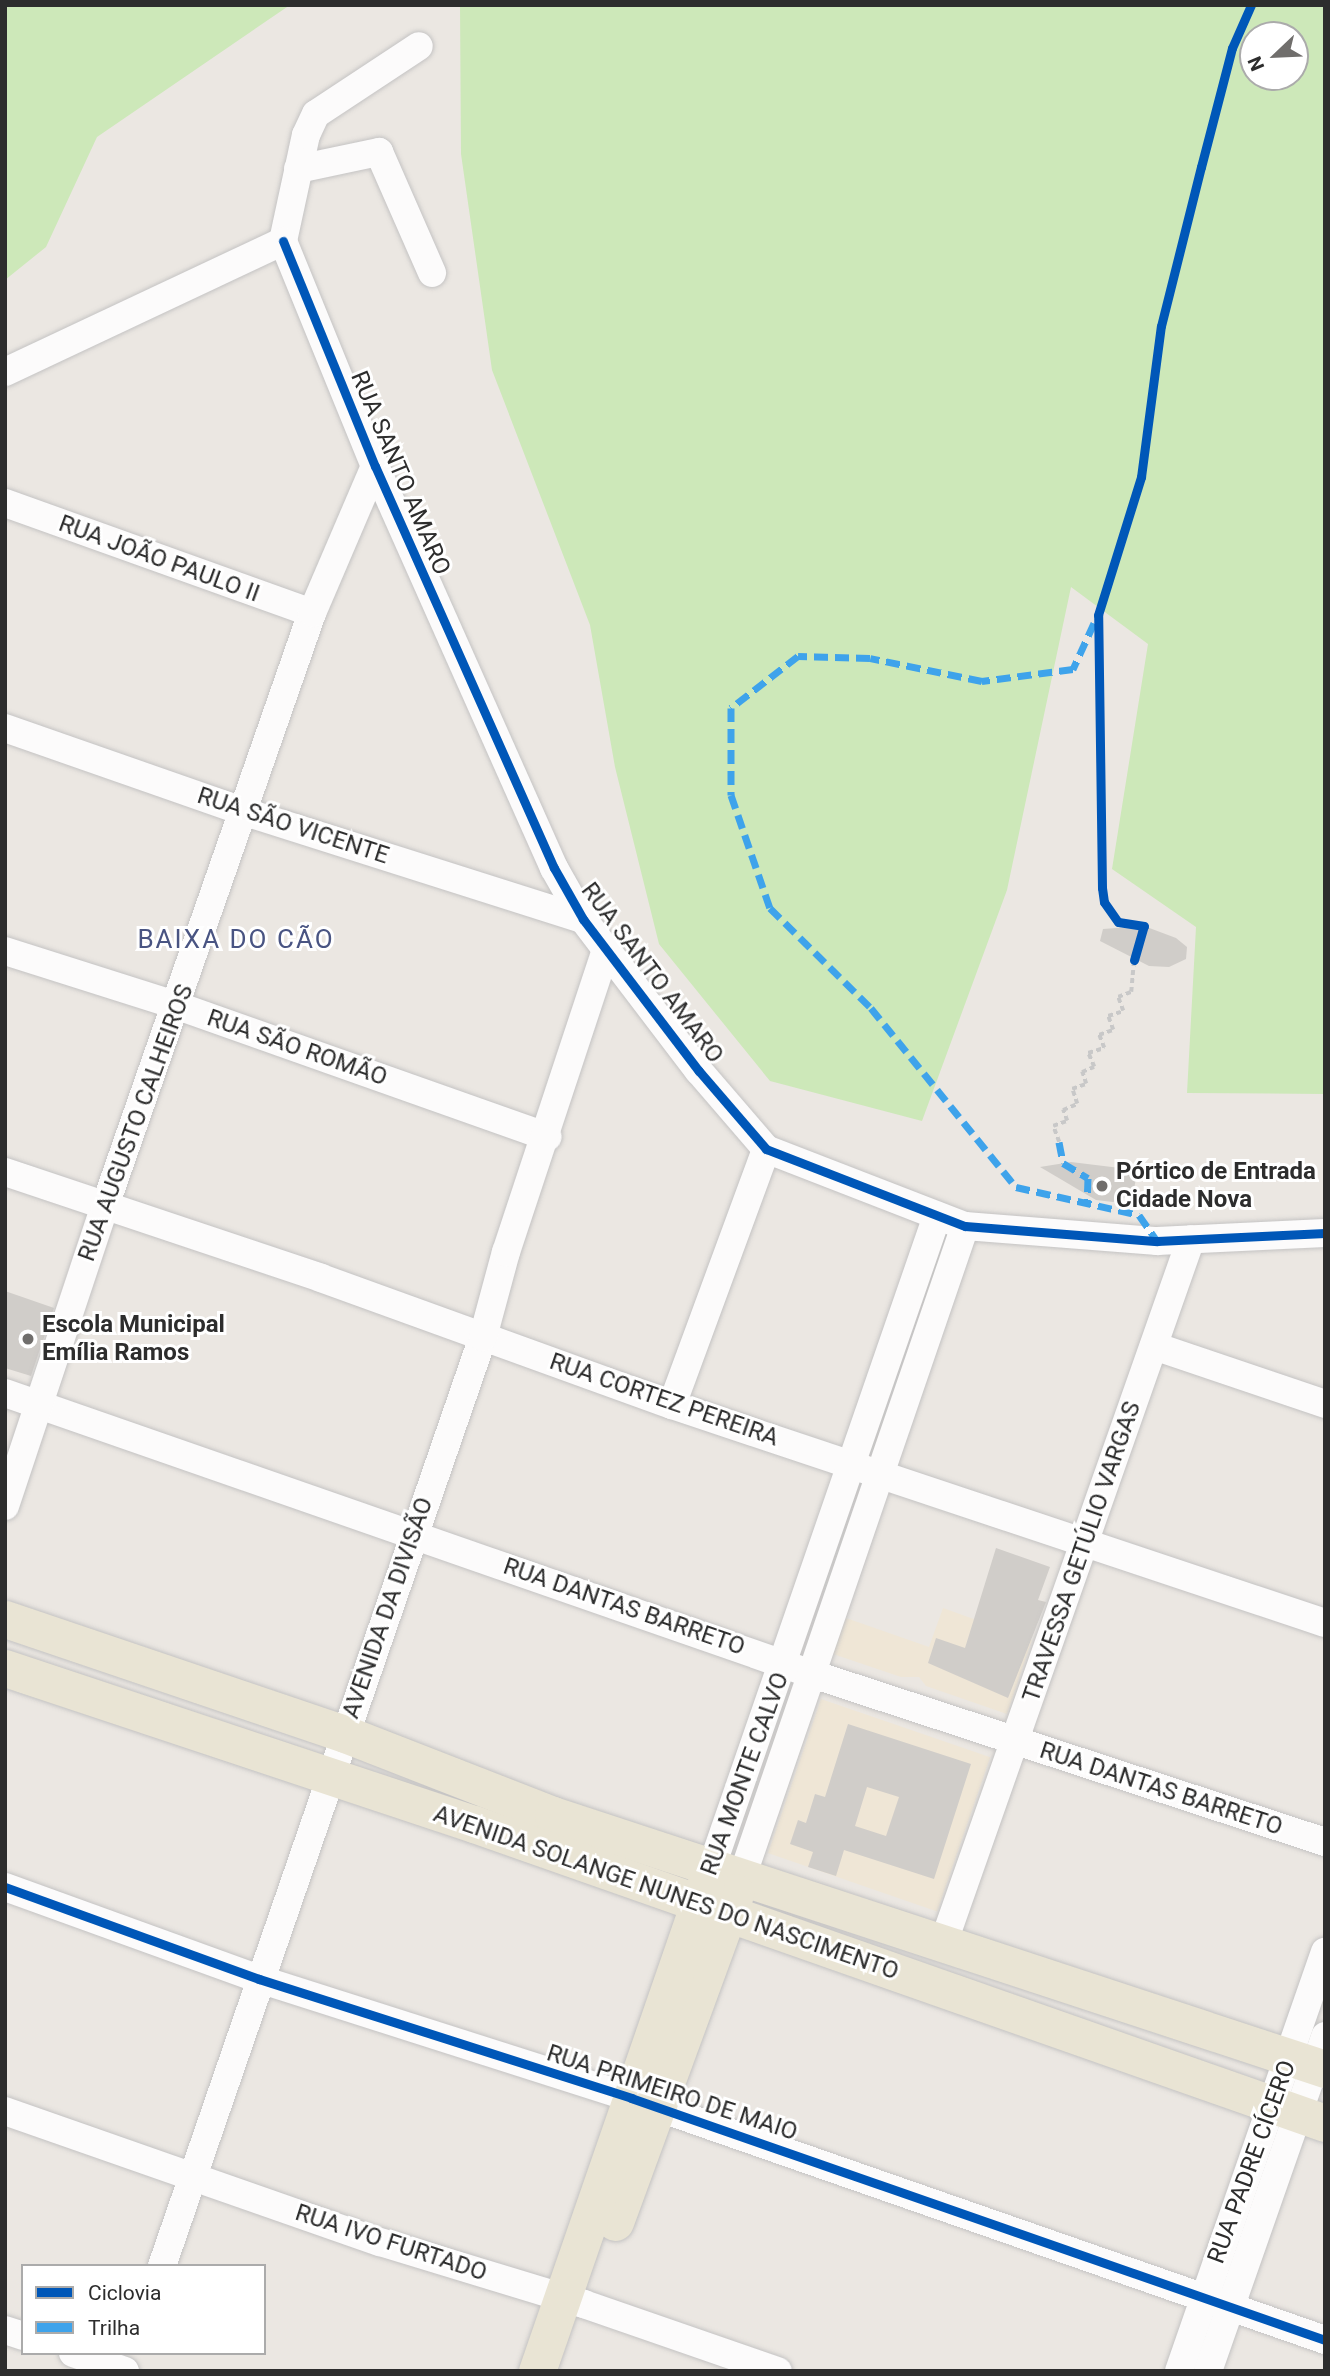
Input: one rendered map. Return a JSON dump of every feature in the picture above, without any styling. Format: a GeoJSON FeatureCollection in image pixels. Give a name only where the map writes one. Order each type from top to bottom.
{"type":"FeatureCollection","features":[{"type":"Feature","properties":{"kind":"main road","name":"AVENIDA SOLANGE NUNES DO NASCIMENTO"},"geometry":{"type":"LineString","coordinates":[[5,1619],[345,1734],[553,1815],[943,1944],[1314,2057]]}},
{"type":"Feature","properties":{"kind":"main road","name":"AVENIDA SOLANGE NUNES DO NASCIMENTO"},"geometry":{"type":"LineString","coordinates":[[5,1668],[330,1777],[1299,2115]]}},
{"type":"Feature","properties":{"kind":"main road","name":"RUA MONTE CALVO"},"geometry":{"type":"LineString","coordinates":[[537,2371],[574,2301],[727,1871]]}},
{"type":"Feature","properties":{"kind":"main road","name":"RUA MONTE CALVO"},"geometry":{"type":"LineString","coordinates":[[561,2371],[574,2301]]}},
{"type":"Feature","properties":{"kind":"street"},"geometry":{"type":"LineString","coordinates":[[5,372],[283,242],[298,169],[316,114],[419,46]]}},
{"type":"Feature","properties":{"kind":"street"},"geometry":{"type":"LineString","coordinates":[[298,169],[379,152],[432,273]]}},
{"type":"Feature","properties":{"kind":"street","name":"RUA SANTO AMARO"},"geometry":{"type":"LineString","coordinates":[[283,242],[374,466],[554,868],[583,919],[699,1071],[766,1149],[965,1226],[1065,1236],[1191,1239],[1325,1233]]}},
{"type":"Feature","properties":{"kind":"street","name":"RUA AUGUSTO CALHEIROS"},"geometry":{"type":"LineString","coordinates":[[5,1506],[105,1206],[178,1006],[312,613],[374,466]]}},
{"type":"Feature","properties":{"kind":"street","name":"RUA JOÃO PAULO II"},"geometry":{"type":"LineString","coordinates":[[5,503],[312,613]]}},
{"type":"Feature","properties":{"kind":"street","name":"RUA SÃO VICENTE"},"geometry":{"type":"LineString","coordinates":[[5,728],[245,811],[583,919]]}},
{"type":"Feature","properties":{"kind":"street","name":"AVENIDA DA DIVISÃO"},"geometry":{"type":"LineString","coordinates":[[163,2264],[412,1533],[483,1336],[506,1252],[547,1137],[606,949]]}},
{"type":"Feature","properties":{"kind":"street","name":"RUA SÃO ROMÃO"},"geometry":{"type":"LineString","coordinates":[[5,951],[178,1006],[547,1137]]}},
{"type":"Feature","properties":{"kind":"street"},"geometry":{"type":"LineString","coordinates":[[672,1405],[766,1149]]}},
{"type":"Feature","properties":{"kind":"street","name":"RUA CORTEZ PEREIRA"},"geometry":{"type":"LineString","coordinates":[[5,1172],[483,1336],[672,1405],[1325,1623]]}},
{"type":"Feature","properties":{"kind":"street","name":"RUA MONTE CALVO"},"geometry":{"type":"LineString","coordinates":[[727,1871],[812,1674],[865,1470],[937,1216]]}},
{"type":"Feature","properties":{"kind":"street","name":"RUA MONTE CALVO"},"geometry":{"type":"LineString","coordinates":[[727,1871],[784,1663],[965,1226]]}},
{"type":"Feature","properties":{"kind":"street","name":"TRAVESSA GETÚLIO VARGAS"},"geometry":{"type":"LineString","coordinates":[[943,1944],[1191,1239]]}},
{"type":"Feature","properties":{"kind":"street"},"geometry":{"type":"LineString","coordinates":[[1154,1346],[1325,1404]]}},
{"type":"Feature","properties":{"kind":"street","name":"RUA DANTAS BARRETO"},"geometry":{"type":"LineString","coordinates":[[5,1393],[812,1674],[1325,1842]]}},
{"type":"Feature","properties":{"kind":"street","name":"RUA PRIMEIRO DE MAIO"},"geometry":{"type":"LineString","coordinates":[[5,1887],[259,1979],[644,2103],[920,2197],[1201,2300],[1325,2340]]}},
{"type":"Feature","properties":{"kind":"street","name":"RUA PADRE CÍCERO"},"geometry":{"type":"LineString","coordinates":[[1208,2371],[1299,2115],[1314,2057],[1325,1952]]}},
{"type":"Feature","properties":{"kind":"street","name":"RUA IVO FURTADO"},"geometry":{"type":"LineString","coordinates":[[5,2111],[380,2242],[574,2301],[778,2371]]}},
{"type":"Feature","properties":{"kind":"street","name":"RUA PADRE CÍCERO"},"geometry":{"type":"LineString","coordinates":[[1178,2371],[1201,2300],[1299,2115]]}},
{"type":"Feature","properties":{"kind":"street"},"geometry":{"type":"LineString","coordinates":[[79,2355],[125,2371]]}},
{"type":"Feature","properties":{"kind":"path"},"geometry":{"type":"LineString","coordinates":[[1059,1142],[1053,1126],[1067,1121],[1063,1110],[1077,1104],[1072,1089],[1086,1084],[1082,1072],[1094,1067],[1088,1053],[1104,1048],[1099,1035],[1113,1030],[1108,1016],[1123,1011],[1118,997],[1131,992],[1134,960]]}},
{"type":"Feature","properties":{"kind":"shaded area"},"geometry":{"type":"Polygon","coordinates":[[[943,1608],[1032,1640],[1007,1714],[926,1686],[919,1677],[901,1677],[833,1654],[846,1618],[929,1647],[943,1608]]]}},
{"type":"Feature","properties":{"kind":"shaded area"},"geometry":{"type":"Polygon","coordinates":[[[821,1699],[990,1757],[937,1911],[768,1853],[821,1699]]]}},
{"type":"Feature","properties":{"kind":"green space"},"geometry":{"type":"Polygon","coordinates":[[[5,5],[290,5],[97,137],[46,247],[5,280],[5,5]]]}},
{"type":"Feature","properties":{"kind":"green space"},"geometry":{"type":"Polygon","coordinates":[[[460,5],[1325,5],[1325,1094],[1187,1093],[1196,927],[1112,869],[1148,644],[1071,587],[1007,890],[922,1121],[770,1081],[659,944],[615,767],[590,625],[492,370],[461,154],[460,5]]]}},
{"type":"Feature","properties":{"kind":"building"},"geometry":{"type":"Polygon","coordinates":[[[1144,926],[1176,938],[1187,947],[1186,959],[1169,967],[1149,966],[1100,941],[1103,929],[1144,926]]]}},
{"type":"Feature","properties":{"kind":"building","name":"Pórtico de Entrada Cidade Nova"},"geometry":{"type":"Polygon","coordinates":[[[1071,1162],[1120,1168],[1136,1178],[1133,1195],[1113,1202],[1096,1200],[1040,1167],[1071,1162]]]}},
{"type":"Feature","properties":{"kind":"building","name":"Escola Municipal Emília Ramos"},"geometry":{"type":"Polygon","coordinates":[[[5,1291],[54,1308],[31,1376],[5,1368],[5,1291]]]}},
{"type":"Feature","properties":{"kind":"building"},"geometry":{"type":"Polygon","coordinates":[[[996,1548],[1050,1567],[1038,1600],[1046,1602],[1008,1698],[928,1663],[936,1638],[965,1648],[996,1548]]]}},
{"type":"Feature","properties":{"kind":"building"},"geometry":{"type":"Polygon","coordinates":[[[848,1724],[971,1764],[934,1879],[844,1850],[836,1876],[808,1867],[813,1852],[790,1844],[798,1820],[806,1823],[815,1794],[825,1797],[848,1724]],[[867,1787],[855,1826],[886,1836],[899,1797],[867,1787]]]}},
{"type":"Feature","properties":{"kind":"marked path"},"geometry":{"type":"LineString","coordinates":[[1094,623],[1073,669],[982,681],[870,658],[798,656],[731,708],[731,795],[770,908],[871,1008],[1016,1187],[1139,1215],[1157,1241]]}},
{"type":"Feature","properties":{"kind":"marked path"},"geometry":{"type":"LineString","coordinates":[[1059,1142],[1063,1163],[1088,1178],[1087,1201]]}},
{"type":"Feature","properties":{"kind":"cycle path"},"geometry":{"type":"LineString","coordinates":[[1134,960],[1144,926],[1118,922],[1104,902],[1102,888],[1098,615],[1141,477],[1161,326],[1232,48],[1251,5]]}},
{"type":"Feature","properties":{"kind":"cycle path"},"geometry":{"type":"LineString","coordinates":[[283,241],[375,466],[554,868],[583,919],[699,1071],[766,1149],[965,1226],[1157,1241],[1325,1233]]}},
{"type":"Feature","properties":{"kind":"cycle path"},"geometry":{"type":"LineString","coordinates":[[5,1887],[259,1979],[631,2098],[1325,2340]]}},
{"type":"Feature","properties":{"kind":"place","name":"Pórtico de Entrada Cidade Nova"},"geometry":{"type":"Point","coordinates":[1102,1186]}},
{"type":"Feature","properties":{"kind":"place","name":"Escola Municipal Emília Ramos"},"geometry":{"type":"Point","coordinates":[28,1339]}},
{"type":"Feature","properties":{"kind":"district","name":"BAIXA DO CÃO"},"geometry":{"type":"Point","coordinates":[236,940]}}]}
